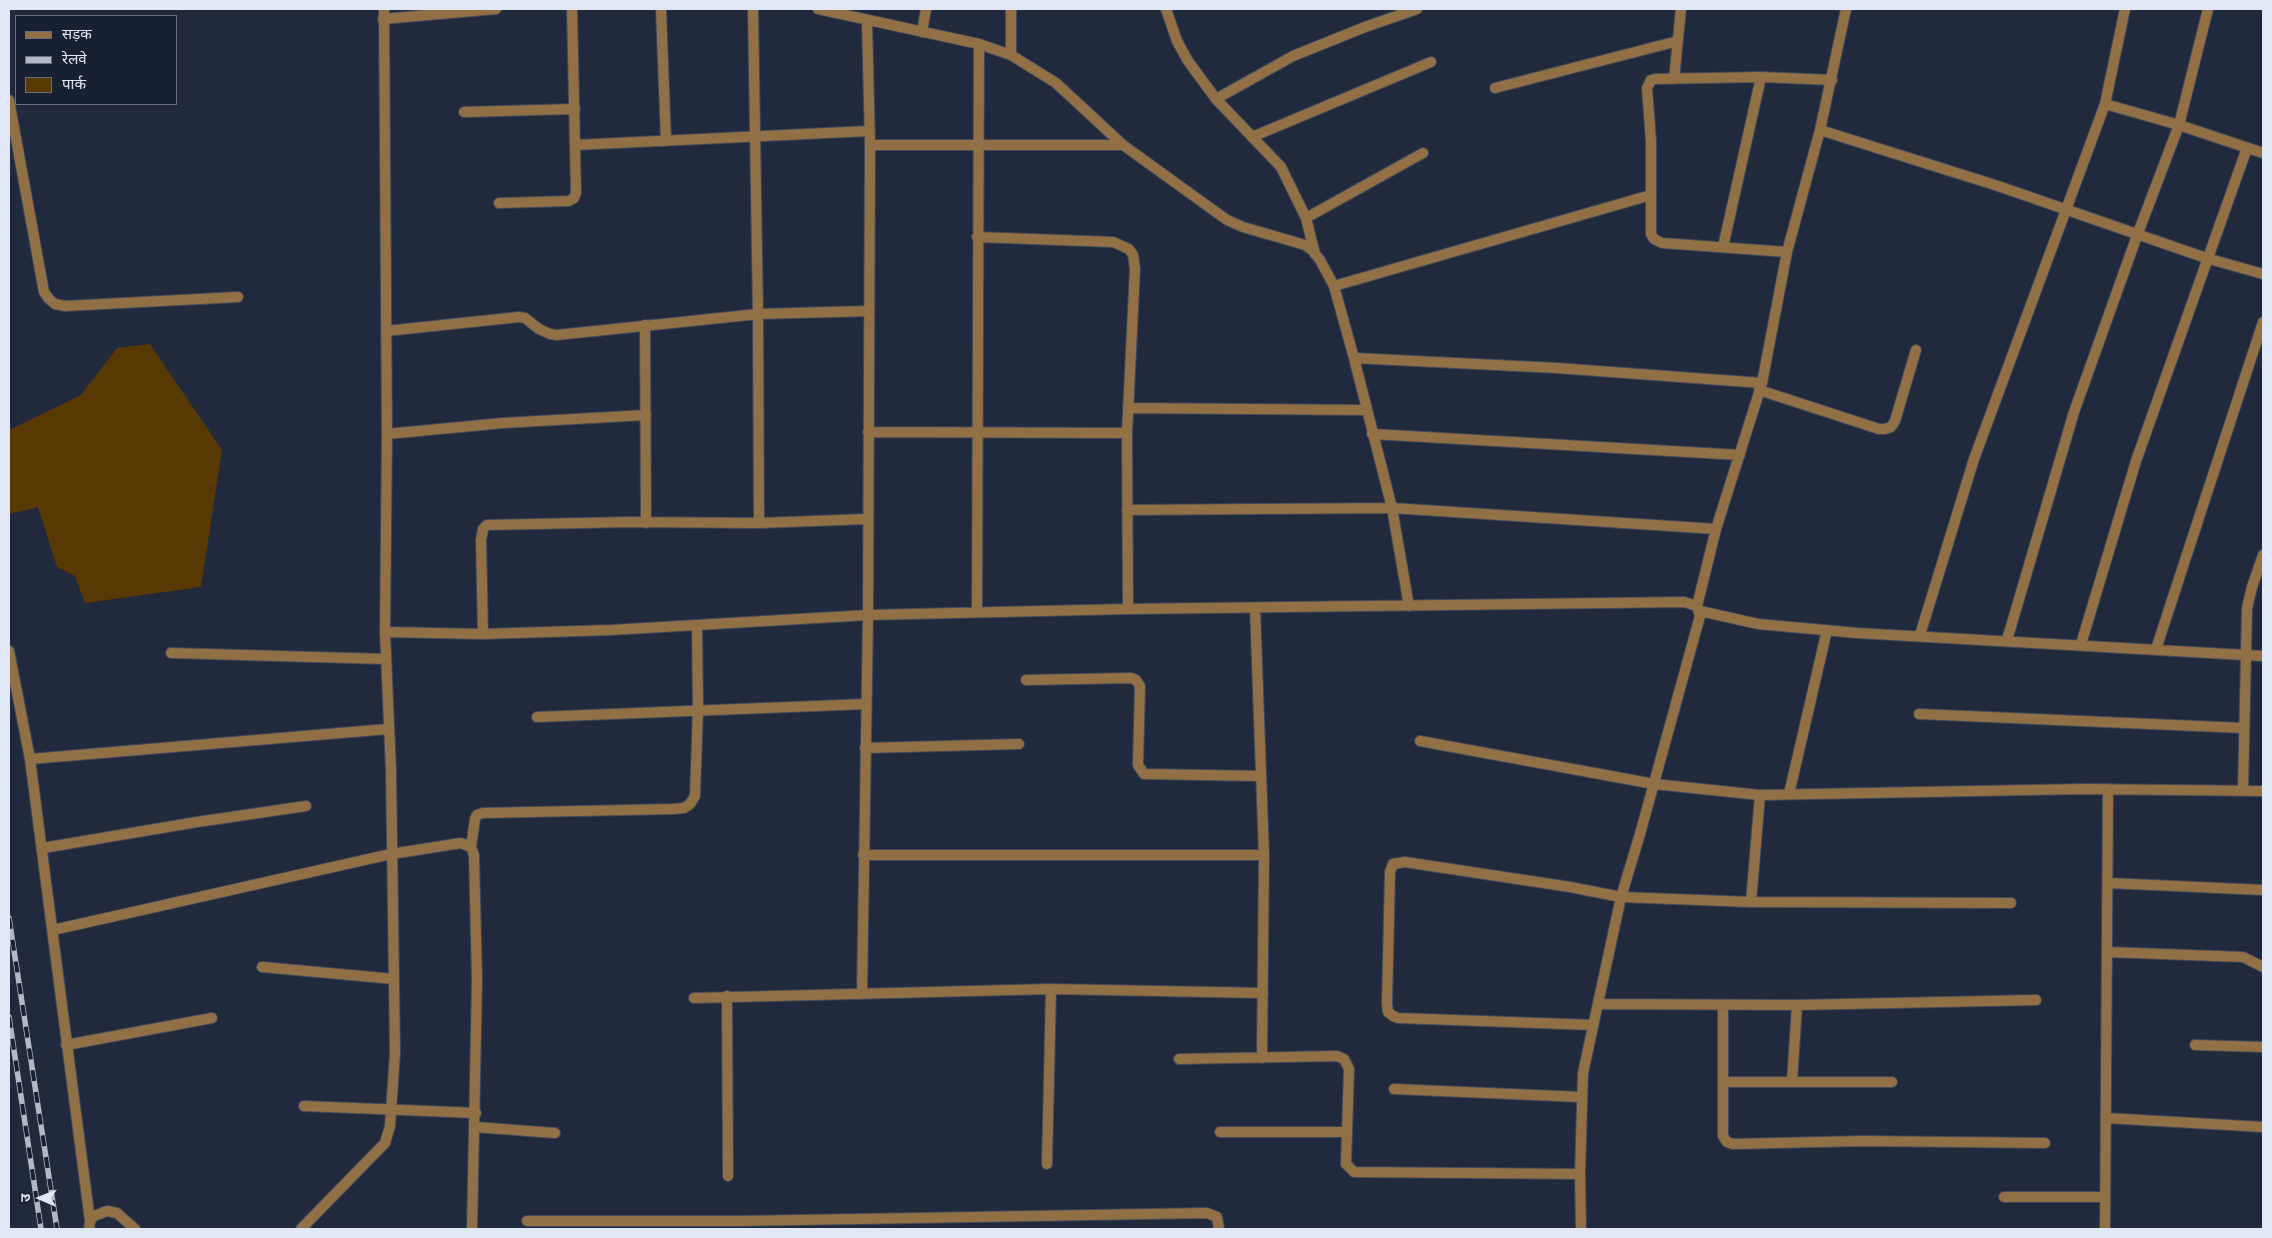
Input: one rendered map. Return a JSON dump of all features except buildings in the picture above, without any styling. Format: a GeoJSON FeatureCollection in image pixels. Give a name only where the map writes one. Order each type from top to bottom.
{"type":"FeatureCollection","features":[{"type":"Feature","properties":{"kind":"street"},"geometry":{"type":"LineString","coordinates":[[301,1229],[385,1143],[389,1136],[395,1054],[391,771],[384,632],[387,434],[383,14],[496,9]]}},
{"type":"Feature","properties":{"kind":"street"},"geometry":{"type":"LineString","coordinates":[[499,202],[569,201],[574,198],[577,184],[572,9]]}},
{"type":"Feature","properties":{"kind":"street"},"geometry":{"type":"LineString","coordinates":[[661,9],[666,141]]}},
{"type":"Feature","properties":{"kind":"street"},"geometry":{"type":"LineString","coordinates":[[753,9],[758,314],[758,523]]}},
{"type":"Feature","properties":{"kind":"street"},"geometry":{"type":"LineString","coordinates":[[818,9],[979,44],[1011,55],[1056,83],[1123,145],[1227,220],[1243,228],[1305,245],[1316,255]]}},
{"type":"Feature","properties":{"kind":"street"},"geometry":{"type":"LineString","coordinates":[[922,32],[926,9]]}},
{"type":"Feature","properties":{"kind":"street"},"geometry":{"type":"LineString","coordinates":[[1011,9],[1011,55]]}},
{"type":"Feature","properties":{"kind":"street"},"geometry":{"type":"LineString","coordinates":[[1166,9],[1177,41],[1188,61],[1216,99],[1281,167],[1306,218],[1316,255],[1334,286],[1392,508],[1409,606]]}},
{"type":"Feature","properties":{"kind":"street"},"geometry":{"type":"LineString","coordinates":[[1216,99],[1294,56],[1365,26],[1417,9]]}},
{"type":"Feature","properties":{"kind":"street"},"geometry":{"type":"LineString","coordinates":[[1674,79],[1681,9]]}},
{"type":"Feature","properties":{"kind":"street"},"geometry":{"type":"LineString","coordinates":[[1581,1229],[1581,1097],[1583,1073],[1593,1025],[1621,897],[1700,616],[1698,608],[1716,529],[1760,387],[1786,252],[1820,130],[1846,9]]}},
{"type":"Feature","properties":{"kind":"street"},"geometry":{"type":"LineString","coordinates":[[1920,635],[1974,459],[2068,210],[2105,104],[2125,9]]}},
{"type":"Feature","properties":{"kind":"street"},"geometry":{"type":"LineString","coordinates":[[2007,640],[2074,412],[2179,125],[2208,9]]}},
{"type":"Feature","properties":{"kind":"street"},"geometry":{"type":"LineString","coordinates":[[862,994],[868,615],[870,145],[868,131],[867,21]]}},
{"type":"Feature","properties":{"kind":"street"},"geometry":{"type":"LineString","coordinates":[[1495,88],[1678,41]]}},
{"type":"Feature","properties":{"kind":"street"},"geometry":{"type":"LineString","coordinates":[[977,612],[976,237],[979,44]]}},
{"type":"Feature","properties":{"kind":"street"},"geometry":{"type":"LineString","coordinates":[[1252,137],[1431,62]]}},
{"type":"Feature","properties":{"kind":"street"},"geometry":{"type":"LineString","coordinates":[[1786,252],[1662,243],[1654,239],[1651,234],[1651,141],[1647,88],[1651,80],[1674,79],[1761,77],[1832,80]]}},
{"type":"Feature","properties":{"kind":"street"},"geometry":{"type":"LineString","coordinates":[[1723,246],[1761,77]]}},
{"type":"Feature","properties":{"kind":"street"},"geometry":{"type":"LineString","coordinates":[[9,100],[44,292],[49,299],[55,304],[65,306],[238,297]]}},
{"type":"Feature","properties":{"kind":"street"},"geometry":{"type":"LineString","coordinates":[[2105,104],[2179,125],[2263,153]]}},
{"type":"Feature","properties":{"kind":"street"},"geometry":{"type":"LineString","coordinates":[[464,112],[574,109]]}},
{"type":"Feature","properties":{"kind":"street"},"geometry":{"type":"LineString","coordinates":[[1820,130],[2068,210],[2206,258],[2263,274]]}},
{"type":"Feature","properties":{"kind":"street"},"geometry":{"type":"LineString","coordinates":[[575,145],[868,131]]}},
{"type":"Feature","properties":{"kind":"street"},"geometry":{"type":"LineString","coordinates":[[870,145],[1123,145]]}},
{"type":"Feature","properties":{"kind":"street"},"geometry":{"type":"LineString","coordinates":[[2081,644],[2136,461],[2206,258],[2248,148]]}},
{"type":"Feature","properties":{"kind":"street"},"geometry":{"type":"LineString","coordinates":[[1306,218],[1423,153]]}},
{"type":"Feature","properties":{"kind":"street"},"geometry":{"type":"LineString","coordinates":[[1334,286],[1651,195]]}},
{"type":"Feature","properties":{"kind":"street"},"geometry":{"type":"LineString","coordinates":[[976,237],[1113,242],[1129,249],[1133,255],[1135,269],[1127,434],[1128,609]]}},
{"type":"Feature","properties":{"kind":"street"},"geometry":{"type":"LineString","coordinates":[[386,332],[519,317],[525,318],[538,329],[557,335],[758,314],[869,311]]}},
{"type":"Feature","properties":{"kind":"street"},"geometry":{"type":"LineString","coordinates":[[2156,649],[2263,322]]}},
{"type":"Feature","properties":{"kind":"street"},"geometry":{"type":"LineString","coordinates":[[645,325],[646,523]]}},
{"type":"Feature","properties":{"kind":"street"},"geometry":{"type":"LineString","coordinates":[[1354,358],[1557,368],[1760,387],[1879,429],[1885,429],[1891,427],[1895,421],[1916,350]]}},
{"type":"Feature","properties":{"kind":"street"},"geometry":{"type":"LineString","coordinates":[[1128,408],[1367,410]]}},
{"type":"Feature","properties":{"kind":"street"},"geometry":{"type":"LineString","coordinates":[[387,434],[503,423],[646,415]]}},
{"type":"Feature","properties":{"kind":"street"},"geometry":{"type":"LineString","coordinates":[[868,432],[1127,434]]}},
{"type":"Feature","properties":{"kind":"street"},"geometry":{"type":"LineString","coordinates":[[1372,434],[1740,455]]}},
{"type":"Feature","properties":{"kind":"street"},"geometry":{"type":"LineString","coordinates":[[1127,510],[1392,508],[1716,529]]}},
{"type":"Feature","properties":{"kind":"street"},"geometry":{"type":"LineString","coordinates":[[483,634],[481,540],[484,529],[488,525],[758,523],[868,519]]}},
{"type":"Feature","properties":{"kind":"street"},"geometry":{"type":"LineString","coordinates":[[2243,790],[2247,608],[2263,555]]}},
{"type":"Feature","properties":{"kind":"street"},"geometry":{"type":"LineString","coordinates":[[384,632],[483,634],[611,630],[868,615],[977,612],[1684,602],[1698,608],[1758,624],[1827,630],[2263,656]]}},
{"type":"Feature","properties":{"kind":"street"},"geometry":{"type":"LineString","coordinates":[[1255,608],[1264,855],[1262,1058]]}},
{"type":"Feature","properties":{"kind":"street"},"geometry":{"type":"LineString","coordinates":[[472,1229],[476,1127],[477,980],[474,855],[471,847],[475,819],[483,813],[684,808],[690,804],[695,796],[698,709],[697,625]]}},
{"type":"Feature","properties":{"kind":"street"},"geometry":{"type":"LineString","coordinates":[[1789,794],[1827,630]]}},
{"type":"Feature","properties":{"kind":"street"},"geometry":{"type":"LineString","coordinates":[[9,651],[30,759],[43,848],[66,1045],[90,1225]]}},
{"type":"Feature","properties":{"kind":"street"},"geometry":{"type":"LineString","coordinates":[[172,652],[386,659]]}},
{"type":"Feature","properties":{"kind":"street"},"geometry":{"type":"LineString","coordinates":[[1026,680],[1131,678],[1136,680],[1140,686],[1138,765],[1144,774],[1151,776],[1261,776]]}},
{"type":"Feature","properties":{"kind":"street"},"geometry":{"type":"LineString","coordinates":[[537,717],[698,709],[866,704]]}},
{"type":"Feature","properties":{"kind":"street"},"geometry":{"type":"LineString","coordinates":[[1919,714],[2243,728]]}},
{"type":"Feature","properties":{"kind":"street"},"geometry":{"type":"LineString","coordinates":[[30,759],[388,729]]}},
{"type":"Feature","properties":{"kind":"street"},"geometry":{"type":"LineString","coordinates":[[1420,741],[1654,784],[1760,794],[2108,789],[2263,791]]}},
{"type":"Feature","properties":{"kind":"street"},"geometry":{"type":"LineString","coordinates":[[865,748],[1019,744]]}},
{"type":"Feature","properties":{"kind":"street"},"geometry":{"type":"LineString","coordinates":[[2104,1229],[2108,789]]}},
{"type":"Feature","properties":{"kind":"street"},"geometry":{"type":"LineString","coordinates":[[1751,902],[1760,794]]}},
{"type":"Feature","properties":{"kind":"street"},"geometry":{"type":"LineString","coordinates":[[43,848],[306,806]]}},
{"type":"Feature","properties":{"kind":"street"},"geometry":{"type":"LineString","coordinates":[[53,930],[391,854],[461,843],[471,847]]}},
{"type":"Feature","properties":{"kind":"street"},"geometry":{"type":"LineString","coordinates":[[863,855],[1264,855]]}},
{"type":"Feature","properties":{"kind":"street"},"geometry":{"type":"LineString","coordinates":[[1593,1025],[1398,1018],[1388,1012],[1390,872],[1394,864],[1405,862],[1570,887],[1621,897],[1751,902],[2011,903]]}},
{"type":"Feature","properties":{"kind":"street"},"geometry":{"type":"LineString","coordinates":[[2108,883],[2263,890]]}},
{"type":"Feature","properties":{"kind":"street"},"geometry":{"type":"LineString","coordinates":[[2108,952],[2243,957],[2263,966]]}},
{"type":"Feature","properties":{"kind":"street"},"geometry":{"type":"LineString","coordinates":[[262,967],[394,979]]}},
{"type":"Feature","properties":{"kind":"street"},"geometry":{"type":"LineString","coordinates":[[694,998],[1051,989],[1263,993]]}},
{"type":"Feature","properties":{"kind":"street"},"geometry":{"type":"LineString","coordinates":[[1047,1164],[1051,989]]}},
{"type":"Feature","properties":{"kind":"street"},"geometry":{"type":"LineString","coordinates":[[727,996],[728,1176]]}},
{"type":"Feature","properties":{"kind":"street"},"geometry":{"type":"LineString","coordinates":[[1599,1004],[1723,1006],[2036,1000]]}},
{"type":"Feature","properties":{"kind":"street"},"geometry":{"type":"LineString","coordinates":[[1792,1082],[1797,1005]]}},
{"type":"Feature","properties":{"kind":"street"},"geometry":{"type":"LineString","coordinates":[[1723,1006],[1723,1136],[1727,1142],[1733,1144],[1863,1141],[2045,1143]]}},
{"type":"Feature","properties":{"kind":"street"},"geometry":{"type":"LineString","coordinates":[[66,1045],[212,1018]]}},
{"type":"Feature","properties":{"kind":"street"},"geometry":{"type":"LineString","coordinates":[[2195,1045],[2263,1047]]}},
{"type":"Feature","properties":{"kind":"street"},"geometry":{"type":"LineString","coordinates":[[1179,1059],[1337,1056],[1344,1059],[1349,1069],[1346,1164],[1354,1172],[1580,1174]]}},
{"type":"Feature","properties":{"kind":"street"},"geometry":{"type":"LineString","coordinates":[[1724,1082],[1892,1082]]}},
{"type":"Feature","properties":{"kind":"street"},"geometry":{"type":"LineString","coordinates":[[1394,1089],[1581,1097]]}},
{"type":"Feature","properties":{"kind":"street"},"geometry":{"type":"LineString","coordinates":[[304,1106],[476,1113]]}},
{"type":"Feature","properties":{"kind":"street"},"geometry":{"type":"LineString","coordinates":[[2106,1118],[2263,1127]]}},
{"type":"Feature","properties":{"kind":"street"},"geometry":{"type":"LineString","coordinates":[[476,1127],[554,1133]]}},
{"type":"Feature","properties":{"kind":"street"},"geometry":{"type":"LineString","coordinates":[[1220,1132],[1347,1132]]}},
{"type":"Feature","properties":{"kind":"street"},"geometry":{"type":"LineString","coordinates":[[2004,1197],[2105,1197]]}},
{"type":"Feature","properties":{"kind":"street"},"geometry":{"type":"LineString","coordinates":[[90,1225],[94,1216],[107,1211],[117,1213],[135,1229]]}},
{"type":"Feature","properties":{"kind":"street"},"geometry":{"type":"LineString","coordinates":[[527,1221],[739,1225],[1207,1212],[1217,1217],[1219,1229]]}},
{"type":"Feature","properties":{"kind":"green space"},"geometry":{"type":"Polygon","coordinates":[[[150,344],[222,450],[201,587],[85,603],[75,576],[57,567],[38,507],[9,514],[9,430],[81,395],[117,348],[150,344]]]}},
{"type":"Feature","properties":{"kind":"railway"},"geometry":{"type":"LineString","coordinates":[[9,918],[57,1229]]}},
{"type":"Feature","properties":{"kind":"railway"},"geometry":{"type":"LineString","coordinates":[[9,1017],[41,1229]]}}]}
